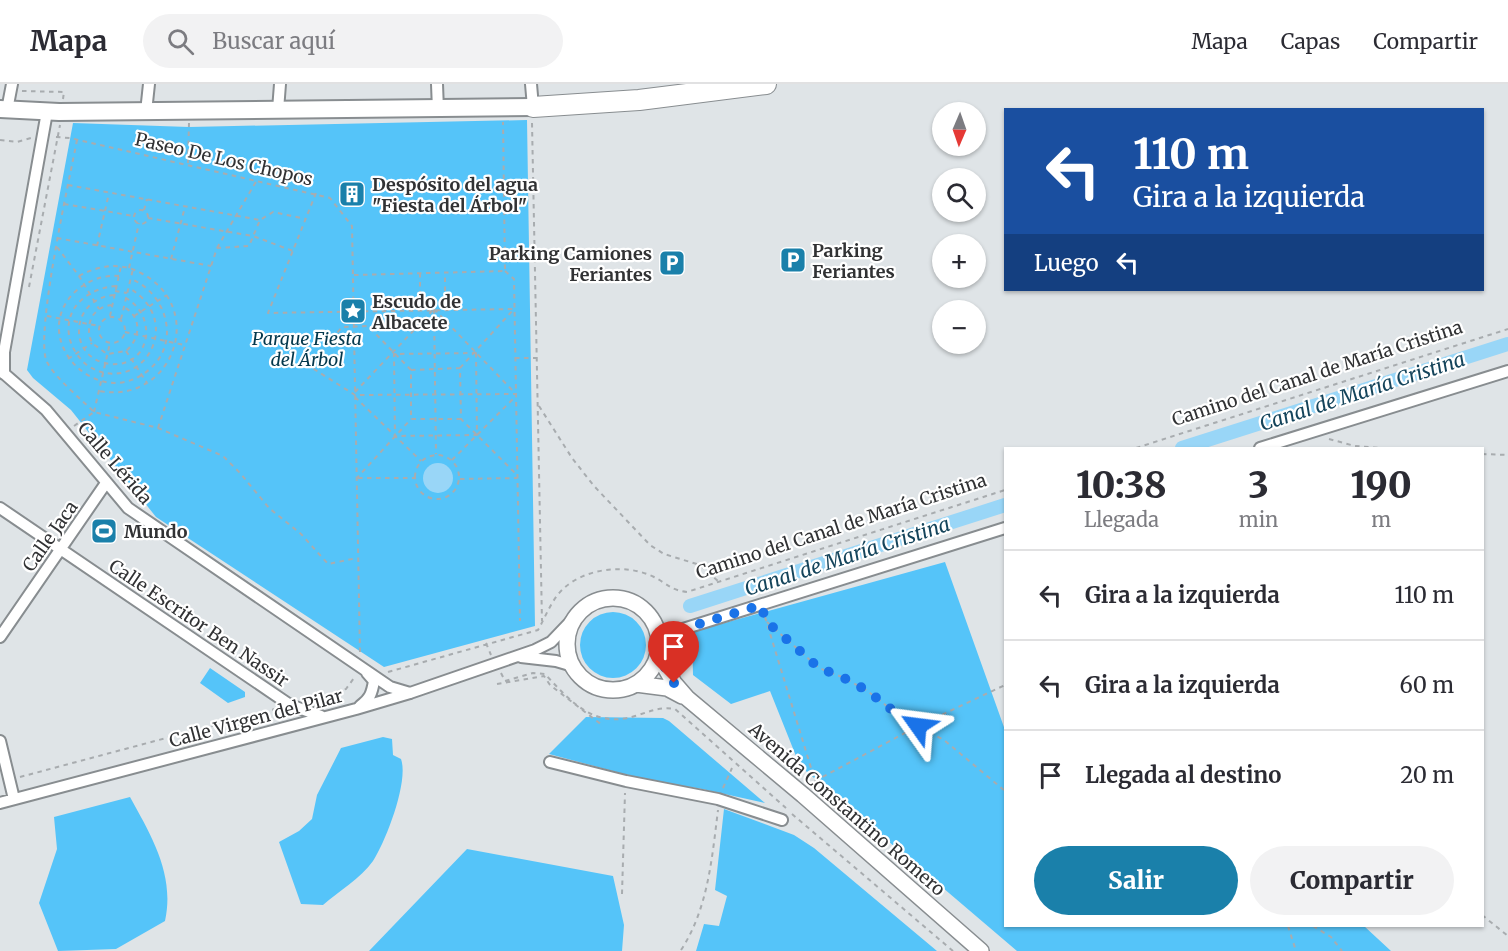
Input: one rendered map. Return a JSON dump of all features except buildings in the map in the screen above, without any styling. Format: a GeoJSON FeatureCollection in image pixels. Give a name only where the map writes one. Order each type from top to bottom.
{"type":"FeatureCollection","features":[{"type":"Feature","properties":{"kind":"highway"},"geometry":{"type":"LineString","coordinates":[[532,112],[766,84]]}},
{"type":"Feature","properties":{"kind":"main road"},"geometry":{"type":"LineString","coordinates":[[4,110],[54,112],[438,110],[532,112]]}},
{"type":"Feature","properties":{"kind":"street"},"geometry":{"type":"LineString","coordinates":[[146,112],[149,84]]}},
{"type":"Feature","properties":{"kind":"street"},"geometry":{"type":"LineString","coordinates":[[278,110],[280,84]]}},
{"type":"Feature","properties":{"kind":"street"},"geometry":{"type":"LineString","coordinates":[[436,84],[438,110]]}},
{"type":"Feature","properties":{"kind":"street"},"geometry":{"type":"LineString","coordinates":[[531,84],[532,112]]}},
{"type":"Feature","properties":{"kind":"street"},"geometry":{"type":"LineString","coordinates":[[4,110],[11,87]]}},
{"type":"Feature","properties":{"kind":"street"},"geometry":{"type":"LineString","coordinates":[[2,372],[44,135],[54,112]]}},
{"type":"Feature","properties":{"kind":"street"},"geometry":{"type":"LineString","coordinates":[[1263,447],[1508,371]]}},
{"type":"Feature","properties":{"kind":"street","name":"Calle Lérida"},"geometry":{"type":"LineString","coordinates":[[2,372],[46,410],[128,508],[148,524],[390,687],[410,693]]}},
{"type":"Feature","properties":{"kind":"street","name":"Calle Jaca"},"geometry":{"type":"LineString","coordinates":[[0,637],[106,483]]}},
{"type":"Feature","properties":{"kind":"street","name":"Calle Escritor Ben Nassir"},"geometry":{"type":"LineString","coordinates":[[0,509],[290,705],[326,716]]}},
{"type":"Feature","properties":{"kind":"street"},"geometry":{"type":"LineString","coordinates":[[659,648],[683,629],[1004,528]]}},
{"type":"Feature","properties":{"kind":"street"},"geometry":{"type":"LineString","coordinates":[[610,597],[625,598],[639,604],[650,614],[657,627],[659,648],[651,672],[636,684],[614,690],[600,688],[587,682],[573,666],[567,640],[573,619],[583,608],[596,600],[610,597]]}},
{"type":"Feature","properties":{"kind":"street","name":"Calle Virgen del Pilar"},"geometry":{"type":"LineString","coordinates":[[0,803],[410,693],[518,657],[551,642],[573,619]]}},
{"type":"Feature","properties":{"kind":"street","name":"Avenida Constantino Romero"},"geometry":{"type":"LineString","coordinates":[[659,648],[674,683],[687,698],[804,795],[981,951]]}},
{"type":"Feature","properties":{"kind":"street","name":"Calle Virgen del Pilar"},"geometry":{"type":"LineString","coordinates":[[518,657],[556,661],[573,666]]}},
{"type":"Feature","properties":{"kind":"street"},"geometry":{"type":"LineString","coordinates":[[356,709],[371,697],[374,681],[363,668]]}},
{"type":"Feature","properties":{"kind":"street","name":"Avenida Constantino Romero"},"geometry":{"type":"LineString","coordinates":[[636,684],[667,688],[687,698]]}},
{"type":"Feature","properties":{"kind":"street","name":"Calle Escritor Ben Nassir"},"geometry":{"type":"LineString","coordinates":[[277,728],[289,713],[290,705]]}},
{"type":"Feature","properties":{"kind":"street"},"geometry":{"type":"LineString","coordinates":[[0,741],[14,800]]}},
{"type":"Feature","properties":{"kind":"street"},"geometry":{"type":"LineString","coordinates":[[550,762],[626,781],[718,799],[782,820]]}},
{"type":"Feature","properties":{"kind":"path"},"geometry":{"type":"LineString","coordinates":[[11,87],[64,92],[54,112],[57,136],[27,297]]}},
{"type":"Feature","properties":{"kind":"path"},"geometry":{"type":"LineString","coordinates":[[188,164],[190,112]]}},
{"type":"Feature","properties":{"kind":"path"},"geometry":{"type":"LineString","coordinates":[[384,672],[397,671],[486,643],[538,630],[542,623],[532,112]]}},
{"type":"Feature","properties":{"kind":"path"},"geometry":{"type":"LineString","coordinates":[[503,120],[505,271]]}},
{"type":"Feature","properties":{"kind":"path","name":"Paseo De Los Chopos"},"geometry":{"type":"LineString","coordinates":[[0,141],[16,142],[44,135],[57,136],[316,194],[330,198],[352,226],[360,656],[350,650]]}},
{"type":"Feature","properties":{"kind":"path"},"geometry":{"type":"LineString","coordinates":[[77,140],[57,238],[43,346],[46,360],[94,412],[158,428],[223,456],[240,472],[269,508],[301,534],[328,564],[357,558]]}},
{"type":"Feature","properties":{"kind":"path"},"geometry":{"type":"LineString","coordinates":[[158,428],[217,249],[256,180]]}},
{"type":"Feature","properties":{"kind":"path"},"geometry":{"type":"LineString","coordinates":[[68,185],[260,220]]}},
{"type":"Feature","properties":{"kind":"path"},"geometry":{"type":"LineString","coordinates":[[98,246],[109,192]]}},
{"type":"Feature","properties":{"kind":"path"},"geometry":{"type":"LineString","coordinates":[[316,194],[268,313],[514,309]]}},
{"type":"Feature","properties":{"kind":"path"},"geometry":{"type":"LineString","coordinates":[[147,199],[144,210],[148,218]]}},
{"type":"Feature","properties":{"kind":"path"},"geometry":{"type":"LineString","coordinates":[[64,204],[134,216],[139,223],[129,268]]}},
{"type":"Feature","properties":{"kind":"path"},"geometry":{"type":"LineString","coordinates":[[171,259],[185,206]]}},
{"type":"Feature","properties":{"kind":"path"},"geometry":{"type":"LineString","coordinates":[[134,216],[138,210],[144,210]]}},
{"type":"Feature","properties":{"kind":"path"},"geometry":{"type":"LineString","coordinates":[[217,249],[249,246],[260,220],[273,212],[306,219]]}},
{"type":"Feature","properties":{"kind":"path"},"geometry":{"type":"LineString","coordinates":[[148,218],[253,236],[293,251]]}},
{"type":"Feature","properties":{"kind":"path"},"geometry":{"type":"LineString","coordinates":[[139,223],[144,223],[148,218]]}},
{"type":"Feature","properties":{"kind":"path"},"geometry":{"type":"LineString","coordinates":[[57,238],[211,266]]}},
{"type":"Feature","properties":{"kind":"path"},"geometry":{"type":"LineString","coordinates":[[56,246],[79,276],[99,309]]}},
{"type":"Feature","properties":{"kind":"path"},"geometry":{"type":"LineString","coordinates":[[79,276],[104,267],[121,266],[133,269],[153,279],[167,295],[176,318],[176,343],[170,359],[160,373],[147,383],[127,392],[99,391]]}},
{"type":"Feature","properties":{"kind":"path"},"geometry":{"type":"LineString","coordinates":[[99,326],[110,317],[121,266]]}},
{"type":"Feature","properties":{"kind":"path"},"geometry":{"type":"LineString","coordinates":[[99,326],[102,339],[110,343],[120,341],[125,332],[121,320],[133,269]]}},
{"type":"Feature","properties":{"kind":"path"},"geometry":{"type":"LineString","coordinates":[[354,275],[505,271],[514,279],[520,621]]}},
{"type":"Feature","properties":{"kind":"path"},"geometry":{"type":"LineString","coordinates":[[420,273],[420,309]]}},
{"type":"Feature","properties":{"kind":"path"},"geometry":{"type":"LineString","coordinates":[[445,273],[445,309]]}},
{"type":"Feature","properties":{"kind":"path"},"geometry":{"type":"LineString","coordinates":[[118,276],[100,277],[84,284],[72,295],[61,319],[61,343],[68,359],[79,371],[101,381],[126,382],[142,375],[154,364],[165,341],[166,316],[159,300],[147,288],[131,279]]}},
{"type":"Feature","properties":{"kind":"path"},"geometry":{"type":"LineString","coordinates":[[116,286],[102,287],[89,292],[79,301],[70,321],[70,341],[76,353],[85,364],[103,372],[124,372],[136,367],[147,358],[156,339],[156,318],[150,306],[129,288]]}},
{"type":"Feature","properties":{"kind":"path"},"geometry":{"type":"LineString","coordinates":[[115,291],[127,293]]}},
{"type":"Feature","properties":{"kind":"path"},"geometry":{"type":"LineString","coordinates":[[114,295],[94,301],[86,308],[80,322],[80,338],[84,348],[91,356],[105,362],[122,363],[131,358],[140,351],[146,337],[146,321],[142,311],[126,298]]}},
{"type":"Feature","properties":{"kind":"path"},"geometry":{"type":"LineString","coordinates":[[134,316],[167,295]]}},
{"type":"Feature","properties":{"kind":"path"},"geometry":{"type":"LineString","coordinates":[[112,305],[99,309],[89,324],[92,343],[107,354],[126,351],[137,335],[134,316],[124,307]]}},
{"type":"Feature","properties":{"kind":"path"},"geometry":{"type":"LineString","coordinates":[[434,309],[516,395]]}},
{"type":"Feature","properties":{"kind":"path"},"geometry":{"type":"LineString","coordinates":[[355,395],[434,309]]}},
{"type":"Feature","properties":{"kind":"path"},"geometry":{"type":"LineString","coordinates":[[434,309],[436,454]]}},
{"type":"Feature","properties":{"kind":"path"},"geometry":{"type":"LineString","coordinates":[[411,370],[460,368],[514,309]]}},
{"type":"Feature","properties":{"kind":"path"},"geometry":{"type":"LineString","coordinates":[[47,316],[99,326]]}},
{"type":"Feature","properties":{"kind":"path"},"geometry":{"type":"LineString","coordinates":[[110,317],[121,320]]}},
{"type":"Feature","properties":{"kind":"path"},"geometry":{"type":"LineString","coordinates":[[356,478],[395,436],[411,419],[411,370],[368,326],[342,327],[309,366],[355,395],[395,436],[421,461]]}},
{"type":"Feature","properties":{"kind":"path","name":"Camino del Canal de María Cristina"},"geometry":{"type":"LineString","coordinates":[[1139,447],[1508,329]]}},
{"type":"Feature","properties":{"kind":"path"},"geometry":{"type":"LineString","coordinates":[[125,332],[185,345]]}},
{"type":"Feature","properties":{"kind":"path"},"geometry":{"type":"LineString","coordinates":[[68,359],[92,343]]}},
{"type":"Feature","properties":{"kind":"path"},"geometry":{"type":"LineString","coordinates":[[72,428],[94,412],[110,343]]}},
{"type":"Feature","properties":{"kind":"path"},"geometry":{"type":"LineString","coordinates":[[126,351],[147,383]]}},
{"type":"Feature","properties":{"kind":"path"},"geometry":{"type":"LineString","coordinates":[[394,353],[476,353]]}},
{"type":"Feature","properties":{"kind":"path"},"geometry":{"type":"LineString","coordinates":[[394,353],[395,436]]}},
{"type":"Feature","properties":{"kind":"path"},"geometry":{"type":"LineString","coordinates":[[476,353],[477,435]]}},
{"type":"Feature","properties":{"kind":"path"},"geometry":{"type":"LineString","coordinates":[[515,358],[536,358]]}},
{"type":"Feature","properties":{"kind":"path"},"geometry":{"type":"LineString","coordinates":[[460,368],[461,419],[517,477]]}},
{"type":"Feature","properties":{"kind":"path"},"geometry":{"type":"LineString","coordinates":[[355,395],[476,393],[516,395]]}},
{"type":"Feature","properties":{"kind":"path"},"geometry":{"type":"LineString","coordinates":[[452,460],[516,395]]}},
{"type":"Feature","properties":{"kind":"path"},"geometry":{"type":"LineString","coordinates":[[539,406],[572,458],[594,486],[650,545],[664,554],[700,565],[719,582]]}},
{"type":"Feature","properties":{"kind":"path"},"geometry":{"type":"LineString","coordinates":[[411,419],[461,419]]}},
{"type":"Feature","properties":{"kind":"path"},"geometry":{"type":"LineString","coordinates":[[66,422],[76,433]]}},
{"type":"Feature","properties":{"kind":"path"},"geometry":{"type":"LineString","coordinates":[[1306,434],[1368,447]]}},
{"type":"Feature","properties":{"kind":"path"},"geometry":{"type":"LineString","coordinates":[[395,436],[477,435]]}},
{"type":"Feature","properties":{"kind":"path"},"geometry":{"type":"LineString","coordinates":[[436,454],[452,460],[460,479],[453,493],[439,499],[420,491],[415,478],[421,461],[436,454]]}},
{"type":"Feature","properties":{"kind":"path"},"geometry":{"type":"LineString","coordinates":[[1484,454],[1508,455]]}},
{"type":"Feature","properties":{"kind":"path"},"geometry":{"type":"LineString","coordinates":[[460,479],[517,477]]}},
{"type":"Feature","properties":{"kind":"path"},"geometry":{"type":"LineString","coordinates":[[356,478],[415,478]]}},
{"type":"Feature","properties":{"kind":"path","name":"Camino del Canal de María Cristina"},"geometry":{"type":"LineString","coordinates":[[542,623],[550,605],[569,584],[576,579],[610,569],[628,570],[654,577],[673,590],[687,592],[1004,490]]}},
{"type":"Feature","properties":{"kind":"path"},"geometry":{"type":"LineString","coordinates":[[761,605],[816,781],[918,726],[1004,685]]}},
{"type":"Feature","properties":{"kind":"path"},"geometry":{"type":"LineString","coordinates":[[766,621],[819,668],[866,690],[904,719],[945,740],[1004,790]]}},
{"type":"Feature","properties":{"kind":"path"},"geometry":{"type":"LineString","coordinates":[[486,643],[505,681]]}},
{"type":"Feature","properties":{"kind":"path"},"geometry":{"type":"LineString","coordinates":[[9,780],[346,688],[363,668]]}},
{"type":"Feature","properties":{"kind":"path"},"geometry":{"type":"LineString","coordinates":[[603,725],[550,685],[544,676],[497,684],[533,673],[545,674],[551,683],[597,719],[629,718],[660,708],[675,709],[809,829],[953,951]]}},
{"type":"Feature","properties":{"kind":"path"},"geometry":{"type":"LineString","coordinates":[[681,950],[696,927],[709,876],[718,799],[732,768]]}},
{"type":"Feature","properties":{"kind":"path"},"geometry":{"type":"LineString","coordinates":[[622,894],[626,781]]}},
{"type":"Feature","properties":{"kind":"path"},"geometry":{"type":"LineString","coordinates":[[1484,917],[1508,936]]}},
{"type":"Feature","properties":{"kind":"path"},"geometry":{"type":"LineString","coordinates":[[1288,927],[1296,951]]}},
{"type":"Feature","properties":{"kind":"path"},"geometry":{"type":"LineString","coordinates":[[1315,927],[1331,937],[1342,951]]}},
{"type":"Feature","properties":{"kind":"green space","name":"Parque Fiesta del Árbol"},"geometry":{"type":"Polygon","coordinates":[[[527,120],[535,626],[384,667],[156,517],[71,410],[33,378],[27,370],[73,123],[189,127],[527,120]]]}},
{"type":"Feature","properties":{"kind":"green space"},"geometry":{"type":"Polygon","coordinates":[[[945,562],[1004,727],[1004,927],[1365,927],[1391,951],[1017,951],[800,766],[770,691],[731,704],[693,675],[692,632],[945,562]]]}},
{"type":"Feature","properties":{"kind":"green space"},"geometry":{"type":"Polygon","coordinates":[[[613,612],[626,615],[636,622],[643,632],[646,645],[643,658],[636,668],[626,675],[613,678],[600,675],[590,668],[583,658],[580,645],[583,632],[590,622],[600,615],[613,612]]]}},
{"type":"Feature","properties":{"kind":"green space"},"geometry":{"type":"Polygon","coordinates":[[[210,668],[245,692],[245,697],[228,703],[200,683],[210,668]]]}},
{"type":"Feature","properties":{"kind":"green space"},"geometry":{"type":"Polygon","coordinates":[[[586,717],[663,718],[765,803],[639,778],[549,754],[586,717]]]}},
{"type":"Feature","properties":{"kind":"green space"},"geometry":{"type":"Polygon","coordinates":[[[383,737],[392,739],[393,755],[401,759],[403,769],[395,811],[378,852],[362,873],[323,905],[301,904],[279,842],[299,831],[312,819],[317,795],[341,748],[383,737]]]}},
{"type":"Feature","properties":{"kind":"green space"},"geometry":{"type":"Polygon","coordinates":[[[130,797],[160,857],[167,888],[165,921],[116,949],[58,951],[39,903],[57,849],[54,817],[130,797]]]}},
{"type":"Feature","properties":{"kind":"green space"},"geometry":{"type":"Polygon","coordinates":[[[724,809],[794,835],[814,848],[937,951],[696,951],[704,924],[719,926],[727,896],[715,890],[724,809]]]}},
{"type":"Feature","properties":{"kind":"green space"},"geometry":{"type":"Polygon","coordinates":[[[467,849],[613,876],[624,925],[622,951],[369,951],[467,849]]]}},
{"type":"Feature","properties":{"kind":"shaded area"},"geometry":{"type":"Polygon","coordinates":[[[438,463],[449,467],[453,478],[449,489],[438,493],[427,489],[423,478],[427,467],[438,463]]]}},
{"type":"Feature","properties":{"kind":"waterway","name":"Canal de María Cristina"},"geometry":{"type":"LineString","coordinates":[[1185,447],[1508,344]]}},
{"type":"Feature","properties":{"kind":"waterway","name":"Canal de María Cristina"},"geometry":{"type":"LineString","coordinates":[[690,606],[1004,505]]}},
{"type":"Feature","properties":{"kind":"place","name":"Despósito del agua \"Fiesta del Árbol\""},"geometry":{"type":"Point","coordinates":[352,194]}},
{"type":"Feature","properties":{"kind":"place","name":"Parking Feriantes"},"geometry":{"type":"Point","coordinates":[793,260]}},
{"type":"Feature","properties":{"kind":"place","name":"Parking Camiones Feriantes"},"geometry":{"type":"Point","coordinates":[672,263]}},
{"type":"Feature","properties":{"kind":"place","name":"Escudo de Albacete"},"geometry":{"type":"Point","coordinates":[353,311]}},
{"type":"Feature","properties":{"kind":"place","name":"Mundo"},"geometry":{"type":"Point","coordinates":[104,531]}},
{"type":"Feature","properties":{"kind":"route"},"geometry":{"type":"LineString","coordinates":[[674,683],[658,655],[660,641],[683,629],[761,605],[766,621],[790,639],[819,668],[866,690],[888,708],[918,726]]}}]}
